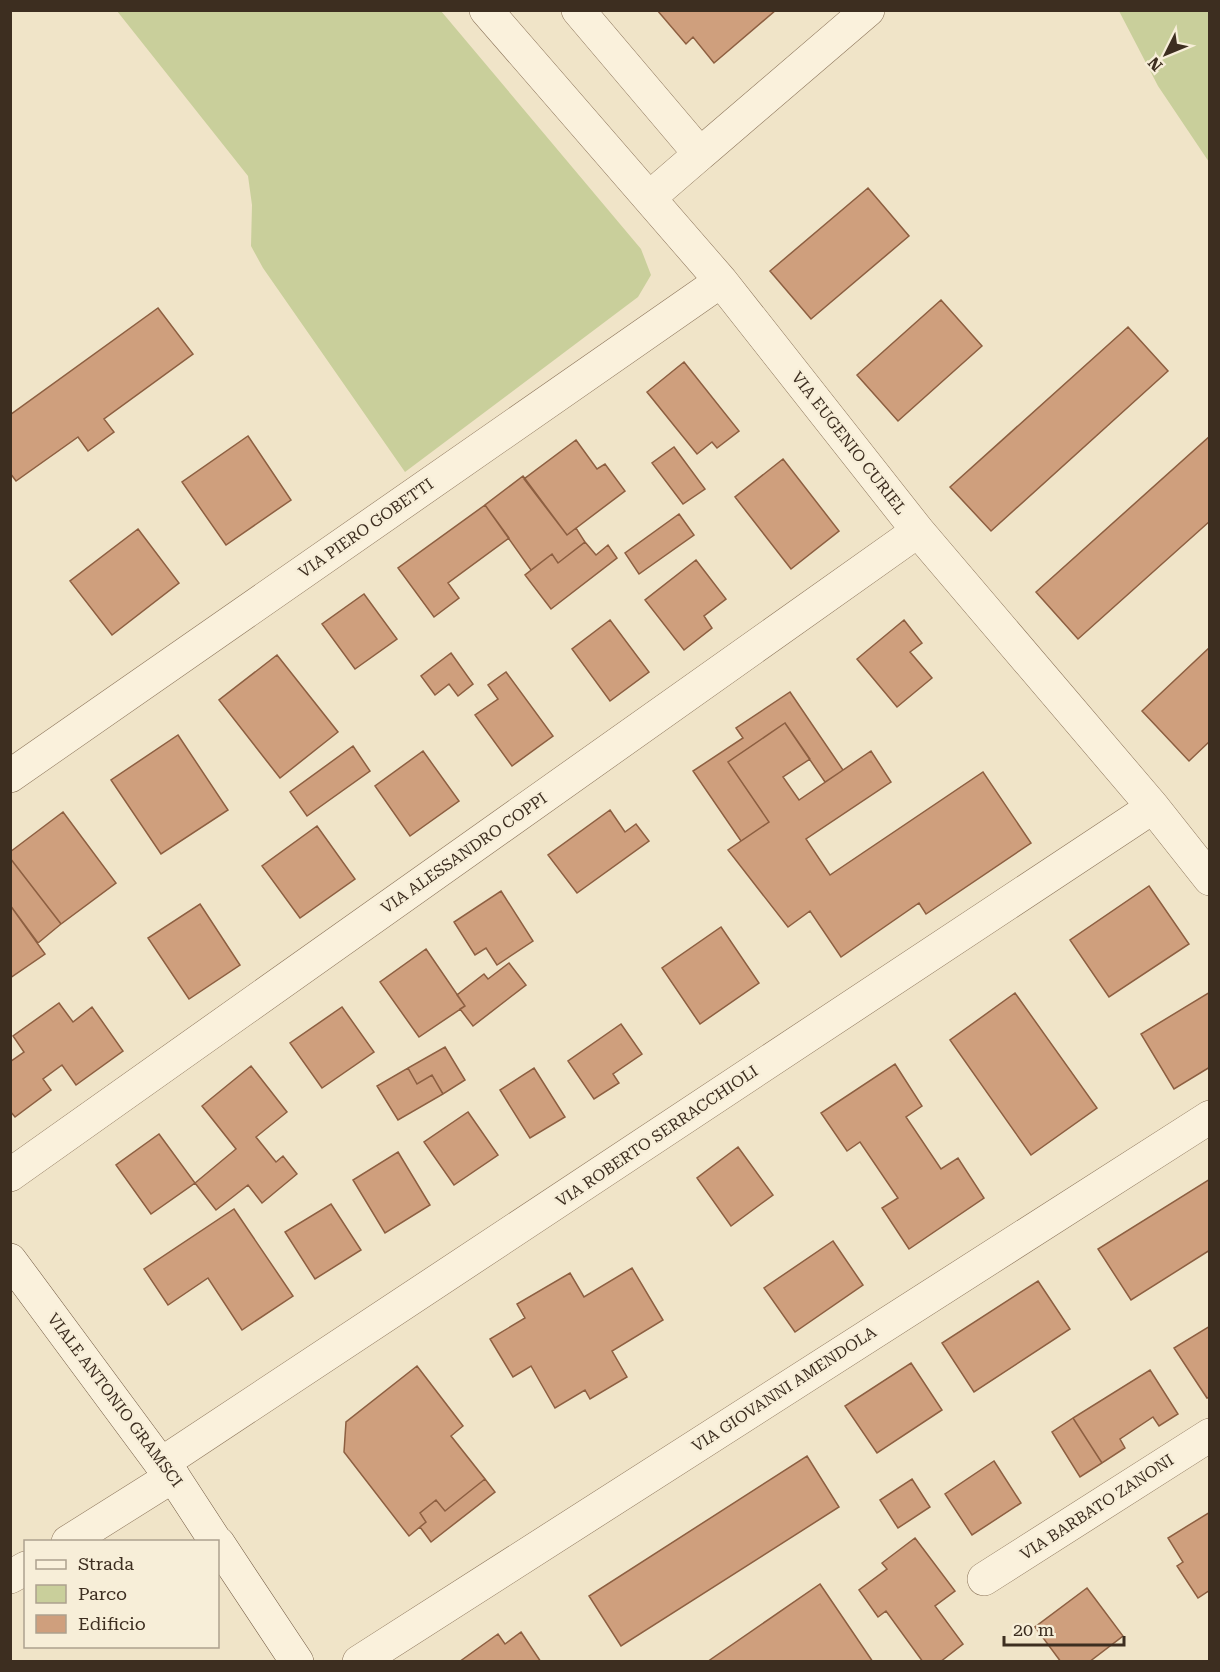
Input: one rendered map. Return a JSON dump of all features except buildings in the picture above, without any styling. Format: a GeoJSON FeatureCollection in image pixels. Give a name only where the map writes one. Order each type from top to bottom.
{"type":"FeatureCollection","features":[{"type":"Feature","properties":{"kind":"street","name":"VIA EUGENIO CURIEL"},"geometry":{"type":"LineString","coordinates":[[486,10],[721,281],[918,531],[1153,807],[1209,879]]}},
{"type":"Feature","properties":{"kind":"street"},"geometry":{"type":"LineString","coordinates":[[579,10],[700,154]]}},
{"type":"Feature","properties":{"kind":"street"},"geometry":{"type":"LineString","coordinates":[[649,198],[868,10]]}},
{"type":"Feature","properties":{"kind":"street","name":"VIA PIERO GOBETTI"},"geometry":{"type":"LineString","coordinates":[[10,776],[721,281]]}},
{"type":"Feature","properties":{"kind":"street","name":"VIA ALESSANDRO COPPI"},"geometry":{"type":"LineString","coordinates":[[10,1175],[918,531]]}},
{"type":"Feature","properties":{"kind":"street","name":"VIA ROBERTO SERRACCHIOLI"},"geometry":{"type":"LineString","coordinates":[[71,1540],[167,1470],[1153,807]]}},
{"type":"Feature","properties":{"kind":"street","name":"VIA GIOVANNI AMENDOLA"},"geometry":{"type":"LineString","coordinates":[[358,1662],[1209,1117]]}},
{"type":"Feature","properties":{"kind":"street","name":"VIALE ANTONIO GRAMSCI"},"geometry":{"type":"LineString","coordinates":[[10,1260],[167,1470],[216,1540]]}},
{"type":"Feature","properties":{"kind":"street","name":"VIA BARBATO ZANONI"},"geometry":{"type":"LineString","coordinates":[[984,1579],[1209,1435]]}},
{"type":"Feature","properties":{"kind":"street","name":"VIALE ANTONIO GRAMSCI"},"geometry":{"type":"LineString","coordinates":[[219,1545],[297,1662]]}},
{"type":"Feature","properties":{"kind":"street"},"geometry":{"type":"LineString","coordinates":[[10,1577],[24,1569]]}},
{"type":"Feature","properties":{"kind":"green space"},"geometry":{"type":"Polygon","coordinates":[[[117,11],[441,11],[641,249],[651,275],[638,297],[405,472],[263,268],[251,246],[252,205],[248,176],[117,11]]]}},
{"type":"Feature","properties":{"kind":"green space"},"geometry":{"type":"Polygon","coordinates":[[[1119,11],[1209,11],[1209,162],[1158,86],[1119,11]]]}}]}
